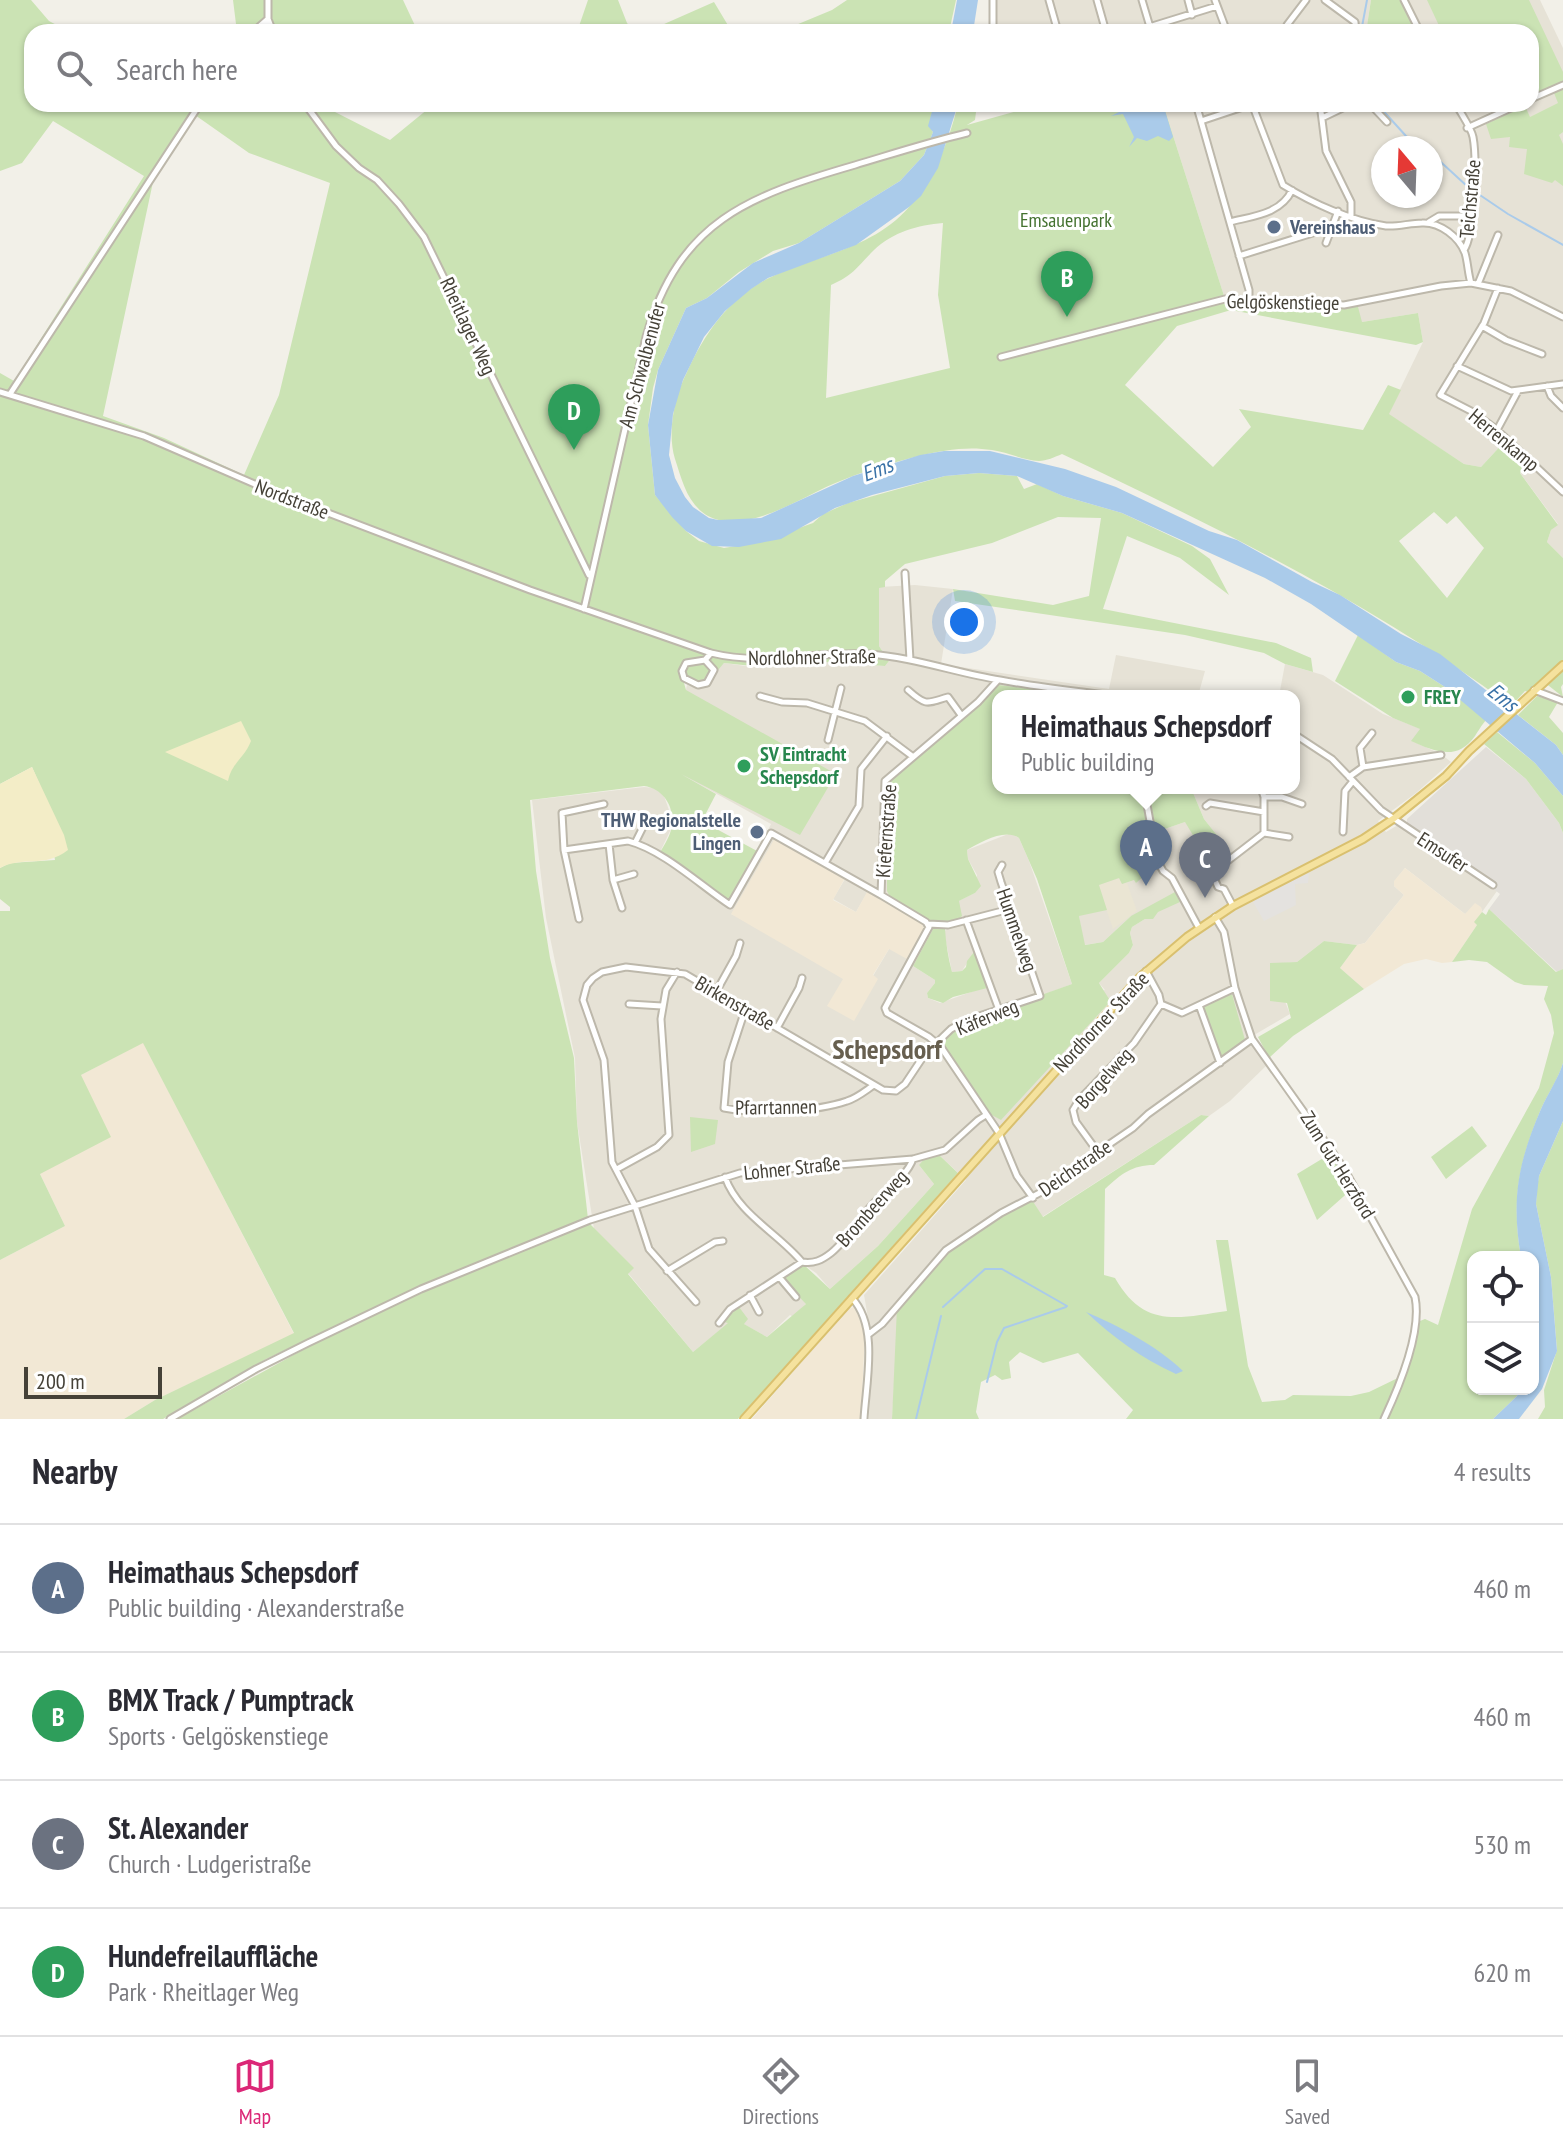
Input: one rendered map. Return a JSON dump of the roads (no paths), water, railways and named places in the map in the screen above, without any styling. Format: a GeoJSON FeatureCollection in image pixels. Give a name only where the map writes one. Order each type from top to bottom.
{"type":"FeatureCollection","features":[{"type":"Feature","properties":{"kind":"main road","name":"Nordhorner Straße"},"geometry":{"type":"LineString","coordinates":[[744,1419],[1146,971],[1215,917],[1363,839],[1393,819],[1446,776],[1563,665]]}},
{"type":"Feature","properties":{"kind":"street"},"geometry":{"type":"LineString","coordinates":[[268,0],[270,24]]}},
{"type":"Feature","properties":{"kind":"street"},"geometry":{"type":"LineString","coordinates":[[993,0],[993,24]]}},
{"type":"Feature","properties":{"kind":"street"},"geometry":{"type":"LineString","coordinates":[[1049,0],[1056,24]]}},
{"type":"Feature","properties":{"kind":"street"},"geometry":{"type":"LineString","coordinates":[[1097,0],[1104,24]]}},
{"type":"Feature","properties":{"kind":"street"},"geometry":{"type":"LineString","coordinates":[[1142,0],[1149,24]]}},
{"type":"Feature","properties":{"kind":"street"},"geometry":{"type":"LineString","coordinates":[[1188,0],[1192,15]]}},
{"type":"Feature","properties":{"kind":"street"},"geometry":{"type":"LineString","coordinates":[[1288,24],[1306,0]]}},
{"type":"Feature","properties":{"kind":"street"},"geometry":{"type":"LineString","coordinates":[[1325,0],[1355,24]]}},
{"type":"Feature","properties":{"kind":"street"},"geometry":{"type":"LineString","coordinates":[[1404,0],[1416,24]]}},
{"type":"Feature","properties":{"kind":"street"},"geometry":{"type":"LineString","coordinates":[[1160,24],[1192,15],[1216,3],[1224,24]]}},
{"type":"Feature","properties":{"kind":"street"},"geometry":{"type":"LineString","coordinates":[[262,24],[268,19]]}},
{"type":"Feature","properties":{"kind":"street"},"geometry":{"type":"LineString","coordinates":[[1539,96],[1563,85]]}},
{"type":"Feature","properties":{"kind":"street"},"geometry":{"type":"LineString","coordinates":[[9,395],[195,112]]}},
{"type":"Feature","properties":{"kind":"street","name":"Rheitlager Weg"},"geometry":{"type":"LineString","coordinates":[[311,112],[336,146],[377,180],[424,237],[590,576]]}},
{"type":"Feature","properties":{"kind":"street"},"geometry":{"type":"LineString","coordinates":[[1198,112],[1249,290],[1249,301]]}},
{"type":"Feature","properties":{"kind":"street"},"geometry":{"type":"LineString","coordinates":[[1201,121],[1228,112]]}},
{"type":"Feature","properties":{"kind":"street"},"geometry":{"type":"LineString","coordinates":[[1255,112],[1280,181],[1292,190],[1351,216],[1391,226],[1428,223],[1439,216],[1471,216]]}},
{"type":"Feature","properties":{"kind":"street"},"geometry":{"type":"LineString","coordinates":[[1321,112],[1326,151],[1351,202],[1351,216]]}},
{"type":"Feature","properties":{"kind":"street"},"geometry":{"type":"LineString","coordinates":[[1322,118],[1334,112]]}},
{"type":"Feature","properties":{"kind":"street"},"geometry":{"type":"LineString","coordinates":[[1378,112],[1387,122]]}},
{"type":"Feature","properties":{"kind":"street","name":"Teichstraße"},"geometry":{"type":"LineString","coordinates":[[1460,112],[1473,147],[1474,190],[1468,244],[1464,250]]}},
{"type":"Feature","properties":{"kind":"street"},"geometry":{"type":"LineString","coordinates":[[1467,128],[1502,112]]}},
{"type":"Feature","properties":{"kind":"street","name":"Am Schwalbenufer"},"geometry":{"type":"LineString","coordinates":[[584,609],[646,337],[657,303],[673,270],[704,234],[746,203],[780,188],[967,133]]}},
{"type":"Feature","properties":{"kind":"street"},"geometry":{"type":"LineString","coordinates":[[1230,222],[1275,209],[1284,203],[1292,190]]}},
{"type":"Feature","properties":{"kind":"street"},"geometry":{"type":"LineString","coordinates":[[1326,243],[1338,211]]}},
{"type":"Feature","properties":{"kind":"street"},"geometry":{"type":"LineString","coordinates":[[1428,223],[1448,232],[1464,250],[1474,284]]}},
{"type":"Feature","properties":{"kind":"street"},"geometry":{"type":"LineString","coordinates":[[1239,256],[1332,227]]}},
{"type":"Feature","properties":{"kind":"street"},"geometry":{"type":"LineString","coordinates":[[1474,284],[1498,235]]}},
{"type":"Feature","properties":{"kind":"street","name":"Gelgöskenstiege"},"geometry":{"type":"LineString","coordinates":[[1001,357],[1220,300],[1344,305],[1441,286],[1474,284],[1522,295],[1563,317]]}},
{"type":"Feature","properties":{"kind":"street"},"geometry":{"type":"LineString","coordinates":[[1498,288],[1482,326],[1457,366],[1511,391],[1563,384]]}},
{"type":"Feature","properties":{"kind":"street"},"geometry":{"type":"LineString","coordinates":[[1482,326],[1506,340],[1542,354]]}},
{"type":"Feature","properties":{"kind":"street","name":"Herrenkamp"},"geometry":{"type":"LineString","coordinates":[[1457,366],[1440,395],[1471,411],[1497,430],[1563,492]]}},
{"type":"Feature","properties":{"kind":"street"},"geometry":{"type":"LineString","coordinates":[[1547,386],[1551,396],[1563,408]]}},
{"type":"Feature","properties":{"kind":"street"},"geometry":{"type":"LineString","coordinates":[[1497,430],[1518,391]]}},
{"type":"Feature","properties":{"kind":"street","name":"Nordstraße"},"geometry":{"type":"LineString","coordinates":[[0,392],[144,436],[286,497],[609,617]]}},
{"type":"Feature","properties":{"kind":"street"},"geometry":{"type":"LineString","coordinates":[[905,573],[910,660]]}},
{"type":"Feature","properties":{"kind":"street","name":"Nordlohner Straße"},"geometry":{"type":"LineString","coordinates":[[609,617],[711,653],[757,660],[825,653],[870,654],[998,680],[1070,690]]}},
{"type":"Feature","properties":{"kind":"street"},"geometry":{"type":"LineString","coordinates":[[705,660],[714,670],[707,683],[698,685],[684,678],[682,671],[686,663],[705,660],[711,653]]}},
{"type":"Feature","properties":{"kind":"street","name":"Kiefernstraße"},"geometry":{"type":"LineString","coordinates":[[928,924],[881,895],[885,781],[990,691],[998,680]]}},
{"type":"Feature","properties":{"kind":"street"},"geometry":{"type":"LineString","coordinates":[[828,740],[841,688]]}},
{"type":"Feature","properties":{"kind":"street"},"geometry":{"type":"LineString","coordinates":[[908,690],[920,700],[934,703],[948,697],[961,715]]}},
{"type":"Feature","properties":{"kind":"street"},"geometry":{"type":"LineString","coordinates":[[1534,690],[1563,701]]}},
{"type":"Feature","properties":{"kind":"street"},"geometry":{"type":"LineString","coordinates":[[760,696],[782,702],[807,703],[870,723],[912,756]]}},
{"type":"Feature","properties":{"kind":"street"},"geometry":{"type":"LineString","coordinates":[[1363,767],[1360,748],[1372,733]]}},
{"type":"Feature","properties":{"kind":"street"},"geometry":{"type":"LineString","coordinates":[[825,863],[859,806],[861,769],[887,736]]}},
{"type":"Feature","properties":{"kind":"street"},"geometry":{"type":"LineString","coordinates":[[1300,738],[1318,748],[1393,819]]}},
{"type":"Feature","properties":{"kind":"street"},"geometry":{"type":"LineString","coordinates":[[1343,832],[1345,791],[1363,767],[1441,755]]}},
{"type":"Feature","properties":{"kind":"street"},"geometry":{"type":"LineString","coordinates":[[1145,794],[1157,860],[1163,871],[1172,878],[1199,928]]}},
{"type":"Feature","properties":{"kind":"street"},"geometry":{"type":"LineString","coordinates":[[1263,794],[1264,833]]}},
{"type":"Feature","properties":{"kind":"street"},"geometry":{"type":"LineString","coordinates":[[1264,797],[1282,797],[1302,804]]}},
{"type":"Feature","properties":{"kind":"street"},"geometry":{"type":"LineString","coordinates":[[1206,806],[1210,803],[1264,812]]}},
{"type":"Feature","properties":{"kind":"street"},"geometry":{"type":"LineString","coordinates":[[579,919],[564,850],[562,813],[604,804]]}},
{"type":"Feature","properties":{"kind":"street","name":"Emsufer"},"geometry":{"type":"LineString","coordinates":[[1393,819],[1493,885]]}},
{"type":"Feature","properties":{"kind":"street"},"geometry":{"type":"LineString","coordinates":[[635,843],[645,823]]}},
{"type":"Feature","properties":{"kind":"street"},"geometry":{"type":"LineString","coordinates":[[564,850],[635,843],[659,854],[730,905],[771,833],[881,895]]}},
{"type":"Feature","properties":{"kind":"street"},"geometry":{"type":"LineString","coordinates":[[1212,873],[1264,833],[1289,837]]}},
{"type":"Feature","properties":{"kind":"street"},"geometry":{"type":"LineString","coordinates":[[609,844],[613,880],[622,908]]}},
{"type":"Feature","properties":{"kind":"street"},"geometry":{"type":"LineString","coordinates":[[1205,859],[1218,887],[1224,889],[1233,906]]}},
{"type":"Feature","properties":{"kind":"street","name":"Hummelweg"},"geometry":{"type":"LineString","coordinates":[[1002,865],[998,872],[1040,996]]}},
{"type":"Feature","properties":{"kind":"street"},"geometry":{"type":"LineString","coordinates":[[613,880],[634,874]]}},
{"type":"Feature","properties":{"kind":"street"},"geometry":{"type":"LineString","coordinates":[[1010,909],[948,925],[928,924],[928,930],[885,1008],[887,1013],[938,1043],[999,1133],[1017,1176],[1033,1198]]}},
{"type":"Feature","properties":{"kind":"street","name":"Zum Gut Herzford"},"geometry":{"type":"LineString","coordinates":[[1215,917],[1224,932],[1235,988],[1252,1039],[1343,1167],[1415,1297],[1418,1311],[1415,1331],[1384,1419]]}},
{"type":"Feature","properties":{"kind":"street"},"geometry":{"type":"LineString","coordinates":[[966,920],[999,1010]]}},
{"type":"Feature","properties":{"kind":"street"},"geometry":{"type":"LineString","coordinates":[[715,992],[740,943]]}},
{"type":"Feature","properties":{"kind":"street","name":"Birkenstraße"},"geometry":{"type":"LineString","coordinates":[[696,1302],[649,1249],[635,1206],[610,1152],[604,1060],[584,1009],[584,993],[593,978],[613,969],[649,968],[677,972],[874,1085]]}},
{"type":"Feature","properties":{"kind":"street"},"geometry":{"type":"LineString","coordinates":[[1146,971],[1161,1004],[1177,1013],[1235,988]]}},
{"type":"Feature","properties":{"kind":"street"},"geometry":{"type":"LineString","coordinates":[[617,1169],[657,1147],[669,1135],[661,1035],[662,1006],[666,990],[677,972]]}},
{"type":"Feature","properties":{"kind":"street"},"geometry":{"type":"LineString","coordinates":[[777,1028],[802,978]]}},
{"type":"Feature","properties":{"kind":"street","name":"Käferweg"},"geometry":{"type":"LineString","coordinates":[[938,1043],[959,1024],[1040,996]]}},
{"type":"Feature","properties":{"kind":"street"},"geometry":{"type":"LineString","coordinates":[[629,1004],[662,1006]]}},
{"type":"Feature","properties":{"kind":"street","name":"Borgelweg"},"geometry":{"type":"LineString","coordinates":[[1097,1151],[1076,1122],[1073,1110],[1141,1036],[1161,1004]]}},
{"type":"Feature","properties":{"kind":"street"},"geometry":{"type":"LineString","coordinates":[[1199,1005],[1220,1063]]}},
{"type":"Feature","properties":{"kind":"street","name":"Pfarrtannen"},"geometry":{"type":"LineString","coordinates":[[745,1010],[728,1062],[724,1108],[789,1110],[820,1107],[854,1098],[874,1085]]}},
{"type":"Feature","properties":{"kind":"street","name":"Deichstraße"},"geometry":{"type":"LineString","coordinates":[[869,1334],[882,1324],[946,1250],[978,1227],[1053,1186],[1252,1039]]}},
{"type":"Feature","properties":{"kind":"street"},"geometry":{"type":"LineString","coordinates":[[874,1085],[883,1090],[896,1091],[905,1084],[925,1054],[938,1043]]}},
{"type":"Feature","properties":{"kind":"street","name":"Lohner Straße"},"geometry":{"type":"LineString","coordinates":[[170,1419],[256,1369],[421,1289],[590,1220],[751,1171],[913,1159],[945,1150],[986,1115]]}},
{"type":"Feature","properties":{"kind":"street","name":"Brombeerweg"},"geometry":{"type":"LineString","coordinates":[[719,1323],[730,1309],[802,1262],[816,1262],[833,1251],[871,1206],[909,1170],[913,1159]]}},
{"type":"Feature","properties":{"kind":"street"},"geometry":{"type":"LineString","coordinates":[[725,1177],[732,1194],[795,1251],[802,1262]]}},
{"type":"Feature","properties":{"kind":"street"},"geometry":{"type":"LineString","coordinates":[[667,1271],[715,1242],[723,1241]]}},
{"type":"Feature","properties":{"kind":"street"},"geometry":{"type":"LineString","coordinates":[[780,1278],[796,1297]]}},
{"type":"Feature","properties":{"kind":"street"},"geometry":{"type":"LineString","coordinates":[[750,1295],[759,1312]]}},
{"type":"Feature","properties":{"kind":"street"},"geometry":{"type":"LineString","coordinates":[[852,1298],[864,1314],[869,1334],[864,1419]]}},
{"type":"Feature","properties":{"kind":"water"},"geometry":{"type":"Polygon","coordinates":[[[957,0],[978,0],[974,24],[952,24],[957,0]]]}},
{"type":"Feature","properties":{"kind":"water","name":"Ems"},"geometry":{"type":"Polygon","coordinates":[[[932,112],[956,112],[938,168],[921,196],[856,245],[768,278],[751,289],[725,311],[704,337],[683,380],[673,414],[669,455],[675,478],[693,507],[718,520],[761,518],[853,476],[920,455],[944,451],[990,451],[1065,469],[1116,487],[1209,531],[1237,540],[1340,595],[1401,634],[1440,654],[1556,745],[1563,755],[1563,796],[1535,763],[1445,687],[1420,671],[1396,662],[1311,604],[1265,578],[1122,513],[1063,496],[1017,476],[979,473],[945,476],[835,508],[781,539],[739,547],[712,546],[686,531],[672,517],[655,495],[648,425],[658,370],[686,308],[707,298],[753,263],[799,243],[900,181],[924,155],[933,132],[928,126],[932,112]]]}},
{"type":"Feature","properties":{"kind":"water"},"geometry":{"type":"Polygon","coordinates":[[[1119,112],[1165,112],[1173,137],[1169,141],[1158,136],[1147,141],[1137,138],[1129,147],[1134,137],[1123,114],[1111,116],[1119,112]]]}},
{"type":"Feature","properties":{"kind":"water"},"geometry":{"type":"Polygon","coordinates":[[[1563,1063],[1563,1121],[1539,1176],[1536,1204],[1551,1277],[1557,1351],[1539,1393],[1539,1251],[1520,1251],[1517,1199],[1527,1146],[1563,1063]]]}},
{"type":"Feature","properties":{"kind":"water"},"geometry":{"type":"Polygon","coordinates":[[[1086,1312],[1137,1337],[1183,1371],[1176,1374],[1163,1368],[1118,1339],[1086,1312]]]}},
{"type":"Feature","properties":{"kind":"water"},"geometry":{"type":"Polygon","coordinates":[[[1537,1395],[1519,1419],[1493,1419],[1517,1396],[1537,1395]]]}},
{"type":"Feature","properties":{"kind":"waterway"},"geometry":{"type":"LineString","coordinates":[[1362,24],[1367,0]]}},
{"type":"Feature","properties":{"kind":"waterway"},"geometry":{"type":"LineString","coordinates":[[1384,112],[1406,136]]}},
{"type":"Feature","properties":{"kind":"waterway"},"geometry":{"type":"LineString","coordinates":[[1443,164],[1468,187],[1508,214],[1563,245]]}},
{"type":"Feature","properties":{"kind":"waterway"},"geometry":{"type":"LineString","coordinates":[[943,1307],[985,1269],[1002,1269],[1067,1306]]}},
{"type":"Feature","properties":{"kind":"waterway"},"geometry":{"type":"LineString","coordinates":[[987,1382],[997,1342],[1004,1328],[1066,1307]]}},
{"type":"Feature","properties":{"kind":"waterway"},"geometry":{"type":"LineString","coordinates":[[916,1419],[941,1316]]}},
{"type":"Feature","properties":{"kind":"place","name":"Vereinshaus"},"geometry":{"type":"Point","coordinates":[1274,227]}},
{"type":"Feature","properties":{"kind":"place","name":"BMX Track / Pumptrack"},"geometry":{"type":"Point","coordinates":[1067,317]}},
{"type":"Feature","properties":{"kind":"place","name":"Hundefreilauffläche"},"geometry":{"type":"Point","coordinates":[574,450]}},
{"type":"Feature","properties":{"kind":"place","name":"FREY"},"geometry":{"type":"Point","coordinates":[1408,697]}},
{"type":"Feature","properties":{"kind":"place","name":"SV Eintracht Schepsdorf"},"geometry":{"type":"Point","coordinates":[744,766]}},
{"type":"Feature","properties":{"kind":"place","name":"THW Regionalstelle Lingen"},"geometry":{"type":"Point","coordinates":[757,832]}},
{"type":"Feature","properties":{"kind":"place","name":"Heimathaus Schepsdorf"},"geometry":{"type":"Point","coordinates":[1146,886]}},
{"type":"Feature","properties":{"kind":"place","name":"St. Alexander"},"geometry":{"type":"Point","coordinates":[1205,898]}},
{"type":"Feature","properties":{"kind":"district","name":"Schepsdorf"},"geometry":{"type":"Point","coordinates":[887,1048]}},
{"type":"Feature","properties":{"kind":"park label","name":"Emsauenpark"},"geometry":{"type":"Point","coordinates":[1066,220]}}]}
